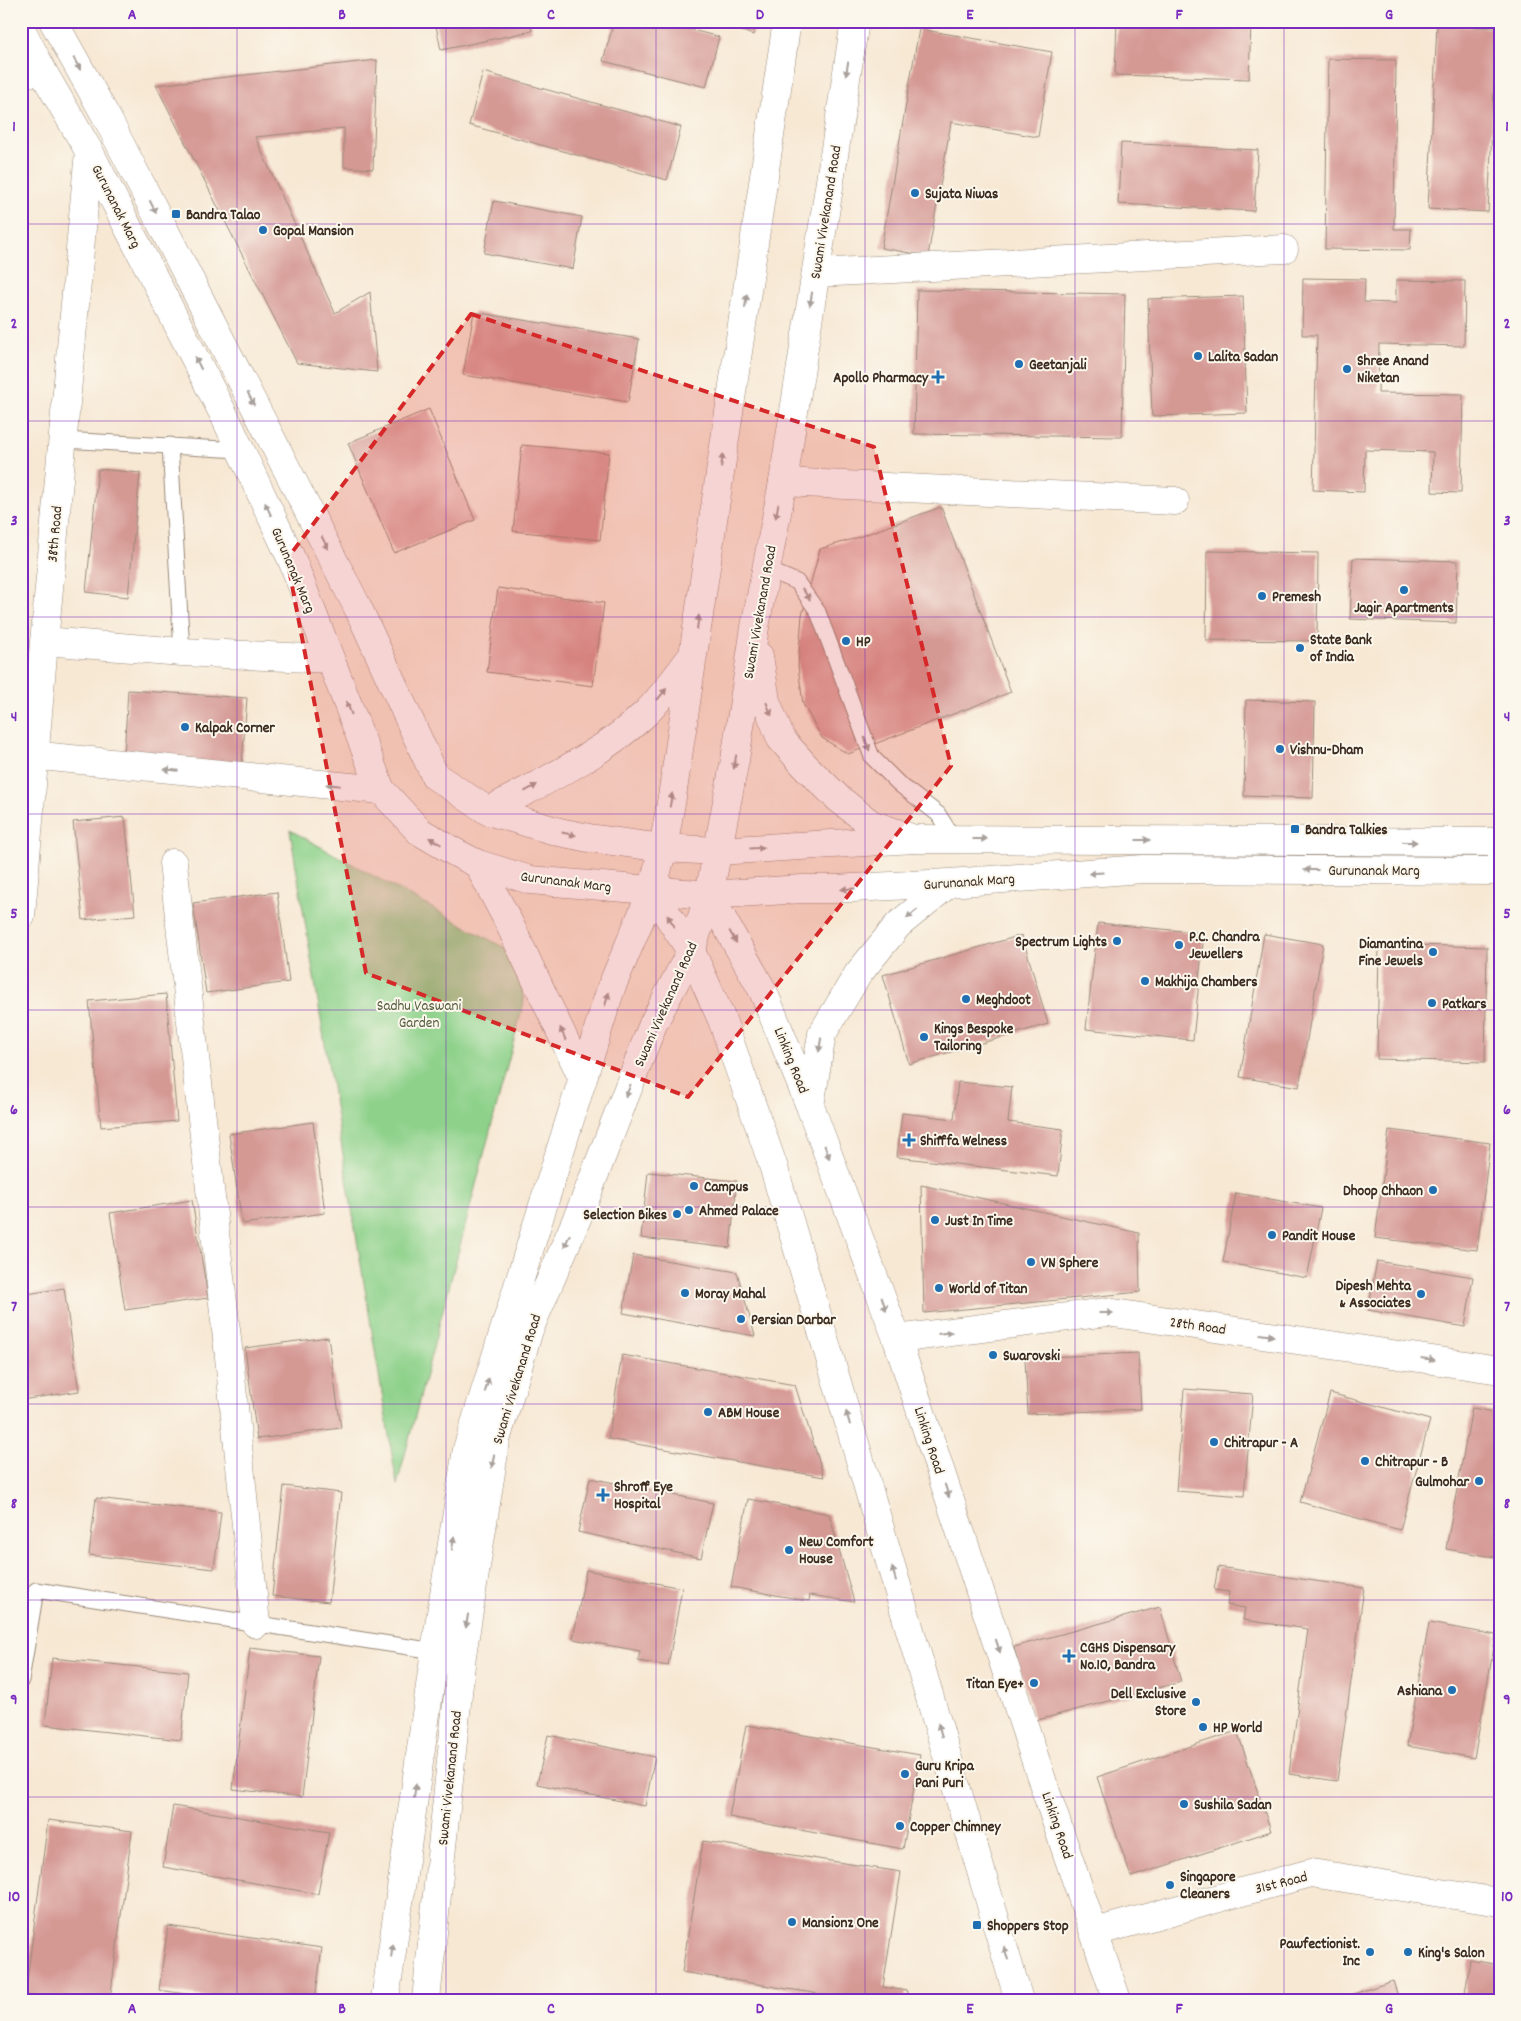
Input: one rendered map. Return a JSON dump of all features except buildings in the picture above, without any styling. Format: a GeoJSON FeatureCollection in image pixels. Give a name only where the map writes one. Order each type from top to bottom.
{"type":"FeatureCollection","features":[{"type":"Feature","properties":{"kind":"main road","name":"Gurunanak Marg"},"geometry":{"type":"LineString","coordinates":[[53,21],[107,118],[360,610],[435,776],[488,812],[566,833],[663,848],[717,851],[914,839],[1500,842]]}},
{"type":"Feature","properties":{"kind":"main road","name":"Swami Vivekanand Road"},"geometry":{"type":"LineString","coordinates":[[426,2000],[462,1656],[460,1578],[467,1449],[611,988],[652,891],[663,848],[787,21]]}},
{"type":"Feature","properties":{"kind":"main road","name":"Swami Vivekanand Road"},"geometry":{"type":"LineString","coordinates":[[385,2000],[435,1651],[460,1578],[496,1440],[529,1330],[584,1202],[653,1024],[691,951],[709,895],[735,760],[755,627],[783,482],[854,21]]}},
{"type":"Feature","properties":{"kind":"main road","name":"Gurunanak Marg"},"geometry":{"type":"LineString","coordinates":[[21,29],[32,73],[89,151],[240,450],[292,560],[381,790],[419,831],[478,864],[530,880],[709,895],[949,883],[1143,869],[1500,871]]}},
{"type":"Feature","properties":{"kind":"main road","name":"38th Road"},"geometry":{"type":"LineString","coordinates":[[21,916],[29,726],[36,649],[63,440],[89,151]]}},
{"type":"Feature","properties":{"kind":"main road"},"geometry":{"type":"LineString","coordinates":[[816,273],[1284,249]]}},
{"type":"Feature","properties":{"kind":"main road"},"geometry":{"type":"LineString","coordinates":[[783,482],[1175,501]]}},
{"type":"Feature","properties":{"kind":"main road"},"geometry":{"type":"LineString","coordinates":[[755,627],[766,701],[781,739],[807,768],[840,799],[871,824],[914,839]]}},
{"type":"Feature","properties":{"kind":"main road"},"geometry":{"type":"LineString","coordinates":[[36,649],[182,652],[330,659]]}},
{"type":"Feature","properties":{"kind":"main road"},"geometry":{"type":"LineString","coordinates":[[488,812],[579,762],[614,739],[647,712],[693,656]]}},
{"type":"Feature","properties":{"kind":"main road"},"geometry":{"type":"LineString","coordinates":[[28,755],[381,790]]}},
{"type":"Feature","properties":{"kind":"main road"},"geometry":{"type":"LineString","coordinates":[[173,862],[228,1346],[256,1624]]}},
{"type":"Feature","properties":{"kind":"main road"},"geometry":{"type":"LineString","coordinates":[[478,864],[508,921],[583,1079]]}},
{"type":"Feature","properties":{"kind":"main road"},"geometry":{"type":"LineString","coordinates":[[810,1106],[822,1034],[858,974],[898,925],[949,883]]}},
{"type":"Feature","properties":{"kind":"main road"},"geometry":{"type":"LineString","coordinates":[[652,891],[691,951],[722,1020],[774,1164],[1019,2000]]}},
{"type":"Feature","properties":{"kind":"main road","name":"Linking Road"},"geometry":{"type":"LineString","coordinates":[[709,895],[764,991],[810,1106],[897,1339],[1117,2000]]}},
{"type":"Feature","properties":{"kind":"main road","name":"28th Road"},"geometry":{"type":"LineString","coordinates":[[897,1339],[1107,1312],[1500,1370]]}},
{"type":"Feature","properties":{"kind":"main road","name":"31st Road"},"geometry":{"type":"LineString","coordinates":[[1095,1932],[1311,1873],[1500,1902]]}},
{"type":"Feature","properties":{"kind":"lane"},"geometry":{"type":"LineString","coordinates":[[63,440],[240,450]]}},
{"type":"Feature","properties":{"kind":"lane"},"geometry":{"type":"LineString","coordinates":[[170,445],[182,652]]}},
{"type":"Feature","properties":{"kind":"lane"},"geometry":{"type":"LineString","coordinates":[[766,570],[796,582],[818,612],[872,757],[899,784],[938,814],[954,839]]}},
{"type":"Feature","properties":{"kind":"lane"},"geometry":{"type":"LineString","coordinates":[[21,1680],[36,1590],[435,1651]]}},
{"type":"Feature","properties":{"kind":"highlighted area"},"geometry":{"type":"Polygon","coordinates":[[[471,314],[874,447],[951,766],[688,1097],[366,973],[287,559],[471,314]]]}},
{"type":"Feature","properties":{"kind":"green space","name":"Sadhu Vaswani Garden"},"geometry":{"type":"Polygon","coordinates":[[[290,830],[503,947],[520,977],[524,1002],[397,1485],[290,830]]]}},
{"type":"Feature","properties":{"kind":"place","name":"Sujata Niwas"},"geometry":{"type":"Point","coordinates":[915,193]}},
{"type":"Feature","properties":{"kind":"place","name":"Bandra Talao"},"geometry":{"type":"Point","coordinates":[176,214]}},
{"type":"Feature","properties":{"kind":"place","name":"Gopal Mansion"},"geometry":{"type":"Point","coordinates":[263,230]}},
{"type":"Feature","properties":{"kind":"place","name":"Lalita Sadan"},"geometry":{"type":"Point","coordinates":[1198,356]}},
{"type":"Feature","properties":{"kind":"place","name":"Geetanjali"},"geometry":{"type":"Point","coordinates":[1019,364]}},
{"type":"Feature","properties":{"kind":"place","name":"Shree Anand Niketan"},"geometry":{"type":"Point","coordinates":[1347,369]}},
{"type":"Feature","properties":{"kind":"place","name":"Apollo Pharmacy"},"geometry":{"type":"Point","coordinates":[938,377]}},
{"type":"Feature","properties":{"kind":"place","name":"Jagir Apartments"},"geometry":{"type":"Point","coordinates":[1404,590]}},
{"type":"Feature","properties":{"kind":"place","name":"Premesh"},"geometry":{"type":"Point","coordinates":[1262,596]}},
{"type":"Feature","properties":{"kind":"place","name":"HP"},"geometry":{"type":"Point","coordinates":[846,641]}},
{"type":"Feature","properties":{"kind":"place","name":"State Bank of India"},"geometry":{"type":"Point","coordinates":[1300,648]}},
{"type":"Feature","properties":{"kind":"place","name":"Kalpak Corner"},"geometry":{"type":"Point","coordinates":[185,727]}},
{"type":"Feature","properties":{"kind":"place","name":"Vishnu-Dham"},"geometry":{"type":"Point","coordinates":[1280,749]}},
{"type":"Feature","properties":{"kind":"place","name":"Bandra Talkies"},"geometry":{"type":"Point","coordinates":[1295,829]}},
{"type":"Feature","properties":{"kind":"place","name":"Spectrum Lights"},"geometry":{"type":"Point","coordinates":[1117,941]}},
{"type":"Feature","properties":{"kind":"place","name":"P.C. Chandra Jewellers"},"geometry":{"type":"Point","coordinates":[1179,945]}},
{"type":"Feature","properties":{"kind":"place","name":"Diamantina Fine Jewels"},"geometry":{"type":"Point","coordinates":[1433,952]}},
{"type":"Feature","properties":{"kind":"place","name":"Makhija Chambers"},"geometry":{"type":"Point","coordinates":[1145,981]}},
{"type":"Feature","properties":{"kind":"place","name":"Meghdoot"},"geometry":{"type":"Point","coordinates":[966,999]}},
{"type":"Feature","properties":{"kind":"place","name":"Patkars"},"geometry":{"type":"Point","coordinates":[1432,1003]}},
{"type":"Feature","properties":{"kind":"place","name":"Kings Bespoke Tailoring"},"geometry":{"type":"Point","coordinates":[924,1037]}},
{"type":"Feature","properties":{"kind":"place","name":"Shifffa Welness"},"geometry":{"type":"Point","coordinates":[909,1140]}},
{"type":"Feature","properties":{"kind":"place","name":"Campus"},"geometry":{"type":"Point","coordinates":[694,1186]}},
{"type":"Feature","properties":{"kind":"place","name":"Dhoop Chhaon"},"geometry":{"type":"Point","coordinates":[1433,1190]}},
{"type":"Feature","properties":{"kind":"place","name":"Ahmed Palace"},"geometry":{"type":"Point","coordinates":[689,1210]}},
{"type":"Feature","properties":{"kind":"place","name":"Selection Bikes"},"geometry":{"type":"Point","coordinates":[677,1214]}},
{"type":"Feature","properties":{"kind":"place","name":"Just In Time"},"geometry":{"type":"Point","coordinates":[935,1220]}},
{"type":"Feature","properties":{"kind":"place","name":"Pandit House"},"geometry":{"type":"Point","coordinates":[1272,1235]}},
{"type":"Feature","properties":{"kind":"place","name":"VN Sphere"},"geometry":{"type":"Point","coordinates":[1031,1262]}},
{"type":"Feature","properties":{"kind":"place","name":"World of Titan"},"geometry":{"type":"Point","coordinates":[939,1288]}},
{"type":"Feature","properties":{"kind":"place","name":"Moray Mahal"},"geometry":{"type":"Point","coordinates":[685,1293]}},
{"type":"Feature","properties":{"kind":"place","name":"Dipesh Mehta & Associates"},"geometry":{"type":"Point","coordinates":[1421,1294]}},
{"type":"Feature","properties":{"kind":"place","name":"Persian Darbar"},"geometry":{"type":"Point","coordinates":[741,1319]}},
{"type":"Feature","properties":{"kind":"place","name":"Swarovski"},"geometry":{"type":"Point","coordinates":[993,1355]}},
{"type":"Feature","properties":{"kind":"place","name":"ABM House"},"geometry":{"type":"Point","coordinates":[708,1412]}},
{"type":"Feature","properties":{"kind":"place","name":"Chitrapur - A"},"geometry":{"type":"Point","coordinates":[1214,1442]}},
{"type":"Feature","properties":{"kind":"place","name":"Chitrapur - B"},"geometry":{"type":"Point","coordinates":[1365,1461]}},
{"type":"Feature","properties":{"kind":"place","name":"Gulmohar"},"geometry":{"type":"Point","coordinates":[1479,1481]}},
{"type":"Feature","properties":{"kind":"place","name":"Shroff Eye Hospital"},"geometry":{"type":"Point","coordinates":[603,1495]}},
{"type":"Feature","properties":{"kind":"place","name":"New Comfort House"},"geometry":{"type":"Point","coordinates":[789,1550]}},
{"type":"Feature","properties":{"kind":"place","name":"CGHS Dispensary No.10, Bandra"},"geometry":{"type":"Point","coordinates":[1069,1656]}},
{"type":"Feature","properties":{"kind":"place","name":"Titan Eye+"},"geometry":{"type":"Point","coordinates":[1034,1683]}},
{"type":"Feature","properties":{"kind":"place","name":"Ashiana"},"geometry":{"type":"Point","coordinates":[1452,1690]}},
{"type":"Feature","properties":{"kind":"place","name":"Dell Exclusive Store"},"geometry":{"type":"Point","coordinates":[1196,1702]}},
{"type":"Feature","properties":{"kind":"place","name":"HP World"},"geometry":{"type":"Point","coordinates":[1203,1727]}},
{"type":"Feature","properties":{"kind":"place","name":"Guru Kripa Pani Puri"},"geometry":{"type":"Point","coordinates":[905,1774]}},
{"type":"Feature","properties":{"kind":"place","name":"Sushila Sadan"},"geometry":{"type":"Point","coordinates":[1184,1804]}},
{"type":"Feature","properties":{"kind":"place","name":"Copper Chimney"},"geometry":{"type":"Point","coordinates":[900,1826]}},
{"type":"Feature","properties":{"kind":"place","name":"Singapore Cleaners"},"geometry":{"type":"Point","coordinates":[1170,1885]}},
{"type":"Feature","properties":{"kind":"place","name":"Mansionz One"},"geometry":{"type":"Point","coordinates":[792,1922]}},
{"type":"Feature","properties":{"kind":"place","name":"Shoppers Stop"},"geometry":{"type":"Point","coordinates":[977,1925]}},
{"type":"Feature","properties":{"kind":"place","name":"Pawfectionist. Inc"},"geometry":{"type":"Point","coordinates":[1370,1952]}},
{"type":"Feature","properties":{"kind":"place","name":"King's Salon"},"geometry":{"type":"Point","coordinates":[1408,1952]}}]}
